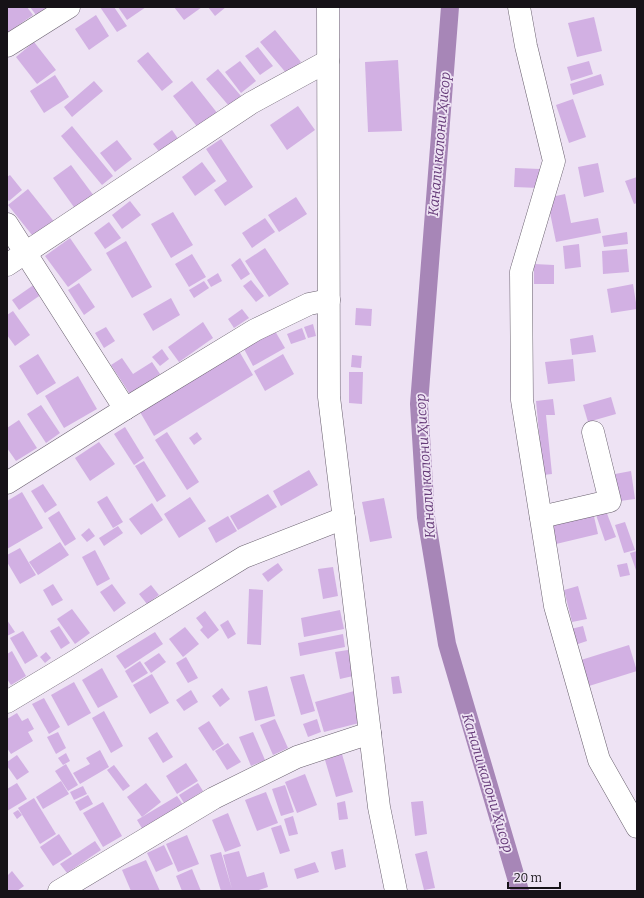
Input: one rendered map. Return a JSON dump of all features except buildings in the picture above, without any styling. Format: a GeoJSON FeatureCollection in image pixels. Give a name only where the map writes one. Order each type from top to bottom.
{"type":"FeatureCollection","features":[{"type":"Feature","properties":{"kind":"street"},"geometry":{"type":"LineString","coordinates":[[7,46],[70,7]]}},
{"type":"Feature","properties":{"kind":"street"},"geometry":{"type":"LineString","coordinates":[[328,7],[329,397],[379,807],[396,891]]}},
{"type":"Feature","properties":{"kind":"street"},"geometry":{"type":"LineString","coordinates":[[519,7],[526,46],[554,160],[521,272],[522,400],[555,606],[599,760],[637,827]]}},
{"type":"Feature","properties":{"kind":"street"},"geometry":{"type":"LineString","coordinates":[[7,264],[251,103],[328,61]]}},
{"type":"Feature","properties":{"kind":"street"},"geometry":{"type":"LineString","coordinates":[[7,224],[125,409]]}},
{"type":"Feature","properties":{"kind":"street"},"geometry":{"type":"LineString","coordinates":[[7,483],[255,330],[309,304],[329,300]]}},
{"type":"Feature","properties":{"kind":"street"},"geometry":{"type":"LineString","coordinates":[[541,517],[610,501],[593,432]]}},
{"type":"Feature","properties":{"kind":"street"},"geometry":{"type":"LineString","coordinates":[[7,702],[244,557],[344,518]]}},
{"type":"Feature","properties":{"kind":"street"},"geometry":{"type":"LineString","coordinates":[[59,891],[214,798],[297,757],[370,733]]}},
{"type":"Feature","properties":{"kind":"waterway","name":"Канали калони Ҳисор"},"geometry":{"type":"LineString","coordinates":[[450,7],[419,404],[426,517],[447,644],[520,891]]}}]}
